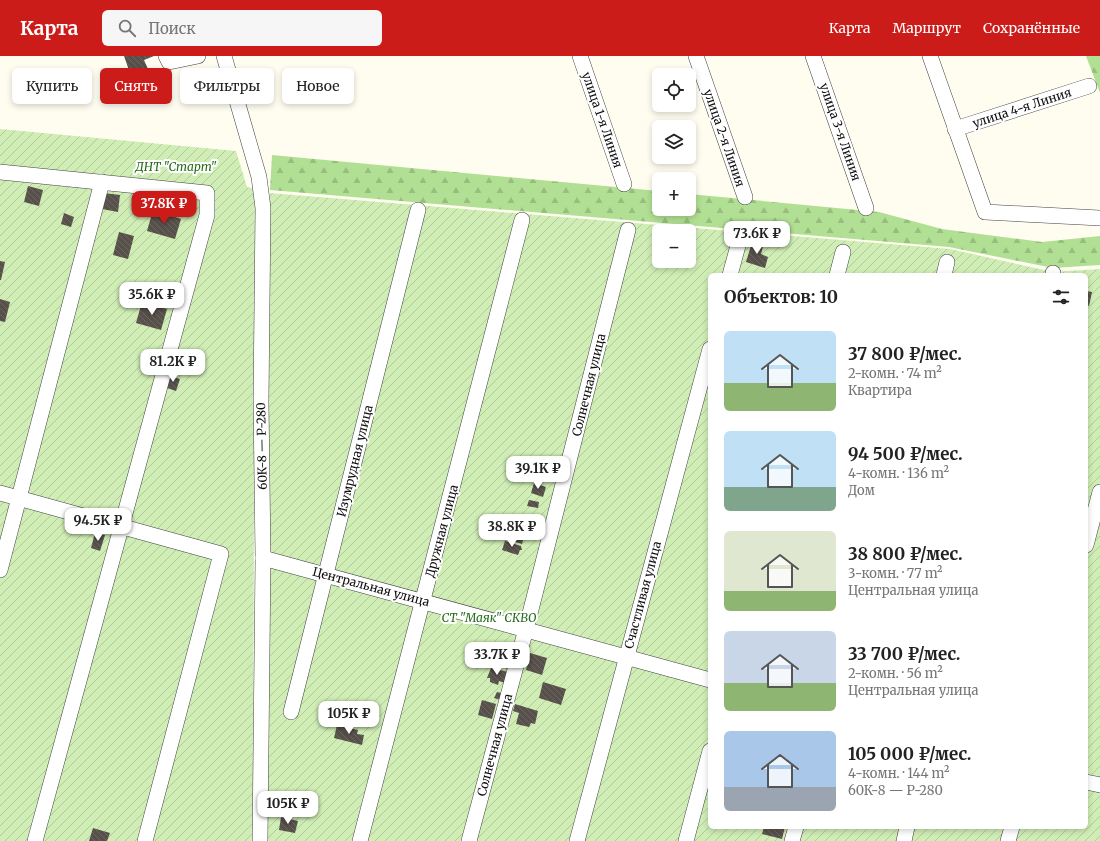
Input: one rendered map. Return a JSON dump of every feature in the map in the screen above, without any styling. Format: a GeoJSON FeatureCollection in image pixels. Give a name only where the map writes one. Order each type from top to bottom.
{"type":"FeatureCollection","features":[{"type":"Feature","properties":{"kind":"street"},"geometry":{"type":"LineString","coordinates":[[166,56],[169,62],[198,56]]}},
{"type":"Feature","properties":{"kind":"street","name":"60К-8 — Р-280"},"geometry":{"type":"LineString","coordinates":[[224,56],[262,192],[261,401],[263,558],[260,841]]}},
{"type":"Feature","properties":{"kind":"street","name":"улица 1-я Линия"},"geometry":{"type":"LineString","coordinates":[[580,56],[624,184]]}},
{"type":"Feature","properties":{"kind":"street","name":"улица 2-я Линия"},"geometry":{"type":"LineString","coordinates":[[696,56],[745,197]]}},
{"type":"Feature","properties":{"kind":"street","name":"улица 3-я Линия"},"geometry":{"type":"LineString","coordinates":[[813,56],[866,208]]}},
{"type":"Feature","properties":{"kind":"street"},"geometry":{"type":"LineString","coordinates":[[930,56],[985,212],[1100,218]]}},
{"type":"Feature","properties":{"kind":"street","name":"улица 4-я Линия"},"geometry":{"type":"LineString","coordinates":[[955,129],[1089,86]]}},
{"type":"Feature","properties":{"kind":"street"},"geometry":{"type":"LineString","coordinates":[[0,172],[207,193],[207,215],[120,527],[35,841]]}},
{"type":"Feature","properties":{"kind":"street"},"geometry":{"type":"LineString","coordinates":[[0,570],[102,182]]}},
{"type":"Feature","properties":{"kind":"street","name":"Изумрудная улица"},"geometry":{"type":"LineString","coordinates":[[292,712],[418,210]]}},
{"type":"Feature","properties":{"kind":"street","name":"Дружная улица"},"geometry":{"type":"LineString","coordinates":[[360,841],[522,220]]}},
{"type":"Feature","properties":{"kind":"street","name":"Солнечная улица"},"geometry":{"type":"LineString","coordinates":[[469,841],[526,629],[628,230]]}},
{"type":"Feature","properties":{"kind":"street"},"geometry":{"type":"LineString","coordinates":[[731,273],[739,242]]}},
{"type":"Feature","properties":{"kind":"street"},"geometry":{"type":"LineString","coordinates":[[838,273],[843,252]]}},
{"type":"Feature","properties":{"kind":"street","name":"Счастливая улица"},"geometry":{"type":"LineString","coordinates":[[578,841],[708,356]]}},
{"type":"Feature","properties":{"kind":"street"},"geometry":{"type":"LineString","coordinates":[[1088,537],[1100,492]]}},
{"type":"Feature","properties":{"kind":"street"},"geometry":{"type":"LineString","coordinates":[[0,494],[221,554],[145,841]]}},
{"type":"Feature","properties":{"kind":"street","name":"Центральная улица"},"geometry":{"type":"LineString","coordinates":[[263,558],[708,679]]}},
{"type":"Feature","properties":{"kind":"street"},"geometry":{"type":"LineString","coordinates":[[686,841],[708,758]]}},
{"type":"Feature","properties":{"kind":"street"},"geometry":{"type":"LineString","coordinates":[[1088,782],[1100,785]]}},
{"type":"Feature","properties":{"kind":"street"},"geometry":{"type":"LineString","coordinates":[[792,841],[795,829]]}},
{"type":"Feature","properties":{"kind":"street"},"geometry":{"type":"LineString","coordinates":[[904,841],[907,829]]}},
{"type":"Feature","properties":{"kind":"street"},"geometry":{"type":"LineString","coordinates":[[1008,841],[1011,829]]}},
{"type":"Feature","properties":{"kind":"green space"},"geometry":{"type":"Polygon","coordinates":[[[1086,56],[1100,56],[1100,93],[1086,56]]]}},
{"type":"Feature","properties":{"kind":"green space","name":"ДНТ \"Старт\""},"geometry":{"type":"Polygon","coordinates":[[[0,129],[236,151],[247,187],[255,189],[253,841],[0,841],[0,129]]]}},
{"type":"Feature","properties":{"kind":"green space"},"geometry":{"type":"Polygon","coordinates":[[[272,155],[652,190],[652,216],[696,216],[696,195],[879,212],[942,229],[1042,242],[1100,236],[1100,265],[1053,268],[949,247],[696,226],[696,224],[675,224],[270,190],[272,155]]]}},
{"type":"Feature","properties":{"kind":"green space","name":"СТ \"Маяк\" СКВО"},"geometry":{"type":"Polygon","coordinates":[[[270,193],[652,224],[652,268],[696,268],[696,228],[950,249],[1053,272],[1100,269],[1100,841],[266,841],[270,193]]]}},
{"type":"Feature","properties":{"kind":"building"},"geometry":{"type":"Polygon","coordinates":[[[124,56],[154,56],[144,60],[148,68],[128,68],[124,56]]]}},
{"type":"Feature","properties":{"kind":"building"},"geometry":{"type":"Polygon","coordinates":[[[28,186],[43,190],[39,206],[24,202],[28,186]]]}},
{"type":"Feature","properties":{"kind":"building"},"geometry":{"type":"Polygon","coordinates":[[[104,193],[120,195],[118,212],[102,209],[104,193]]]}},
{"type":"Feature","properties":{"kind":"building"},"geometry":{"type":"Polygon","coordinates":[[[153,210],[181,219],[175,239],[147,231],[153,210]]]}},
{"type":"Feature","properties":{"kind":"building"},"geometry":{"type":"Polygon","coordinates":[[[64,213],[74,217],[71,227],[61,224],[64,213]]]}},
{"type":"Feature","properties":{"kind":"building"},"geometry":{"type":"Polygon","coordinates":[[[119,232],[134,236],[128,259],[113,255],[119,232]]]}},
{"type":"Feature","properties":{"kind":"building"},"geometry":{"type":"Polygon","coordinates":[[[753,239],[764,243],[761,254],[768,257],[765,268],[746,262],[753,239]]]}},
{"type":"Feature","properties":{"kind":"building"},"geometry":{"type":"Polygon","coordinates":[[[0,261],[5,262],[1,280],[0,280],[0,261]]]}},
{"type":"Feature","properties":{"kind":"building"},"geometry":{"type":"Polygon","coordinates":[[[1088,291],[1092,292],[1088,306],[1088,291]]]}},
{"type":"Feature","properties":{"kind":"building"},"geometry":{"type":"Polygon","coordinates":[[[0,299],[10,302],[5,322],[0,321],[0,299]]]}},
{"type":"Feature","properties":{"kind":"building"},"geometry":{"type":"Polygon","coordinates":[[[142,302],[167,309],[161,330],[136,323],[142,302]]]}},
{"type":"Feature","properties":{"kind":"building"},"geometry":{"type":"Polygon","coordinates":[[[170,376],[180,379],[176,391],[167,388],[170,376]]]}},
{"type":"Feature","properties":{"kind":"building"},"geometry":{"type":"Polygon","coordinates":[[[534,483],[546,487],[543,497],[531,493],[534,483]]]}},
{"type":"Feature","properties":{"kind":"building"},"geometry":{"type":"Polygon","coordinates":[[[529,500],[539,502],[538,508],[527,506],[529,500]]]}},
{"type":"Feature","properties":{"kind":"building"},"geometry":{"type":"Polygon","coordinates":[[[509,528],[525,533],[522,544],[506,539],[509,528]]]}},
{"type":"Feature","properties":{"kind":"building"},"geometry":{"type":"Polygon","coordinates":[[[95,533],[105,535],[100,551],[91,548],[95,533]]]}},
{"type":"Feature","properties":{"kind":"building"},"geometry":{"type":"Polygon","coordinates":[[[505,541],[521,546],[522,550],[520,550],[518,555],[502,550],[505,541]]]}},
{"type":"Feature","properties":{"kind":"building"},"geometry":{"type":"Polygon","coordinates":[[[530,653],[547,658],[542,675],[526,670],[530,653]]]}},
{"type":"Feature","properties":{"kind":"building"},"geometry":{"type":"Polygon","coordinates":[[[504,659],[513,662],[511,670],[502,667],[504,659]]]}},
{"type":"Feature","properties":{"kind":"building"},"geometry":{"type":"Polygon","coordinates":[[[491,668],[508,672],[505,683],[499,681],[498,685],[490,682],[490,678],[487,678],[491,668]]]}},
{"type":"Feature","properties":{"kind":"building"},"geometry":{"type":"Polygon","coordinates":[[[543,682],[566,689],[561,705],[539,698],[543,682]]]}},
{"type":"Feature","properties":{"kind":"building"},"geometry":{"type":"Polygon","coordinates":[[[497,692],[506,694],[504,701],[494,698],[497,692]]]}},
{"type":"Feature","properties":{"kind":"building"},"geometry":{"type":"Polygon","coordinates":[[[482,700],[496,704],[492,719],[478,715],[482,700]]]}},
{"type":"Feature","properties":{"kind":"building"},"geometry":{"type":"Polygon","coordinates":[[[515,704],[538,711],[535,724],[531,723],[529,727],[516,724],[519,713],[513,711],[515,704]]]}},
{"type":"Feature","properties":{"kind":"building"},"geometry":{"type":"Polygon","coordinates":[[[337,725],[358,730],[357,734],[364,735],[362,745],[334,738],[337,725]]]}},
{"type":"Feature","properties":{"kind":"building"},"geometry":{"type":"Polygon","coordinates":[[[281,817],[298,821],[295,833],[279,830],[281,817]]]}},
{"type":"Feature","properties":{"kind":"building"},"geometry":{"type":"Polygon","coordinates":[[[93,828],[110,833],[107,841],[89,841],[93,828]]]}},
{"type":"Feature","properties":{"kind":"building"},"geometry":{"type":"Polygon","coordinates":[[[763,829],[784,829],[782,839],[762,834],[763,829]]]}}]}
